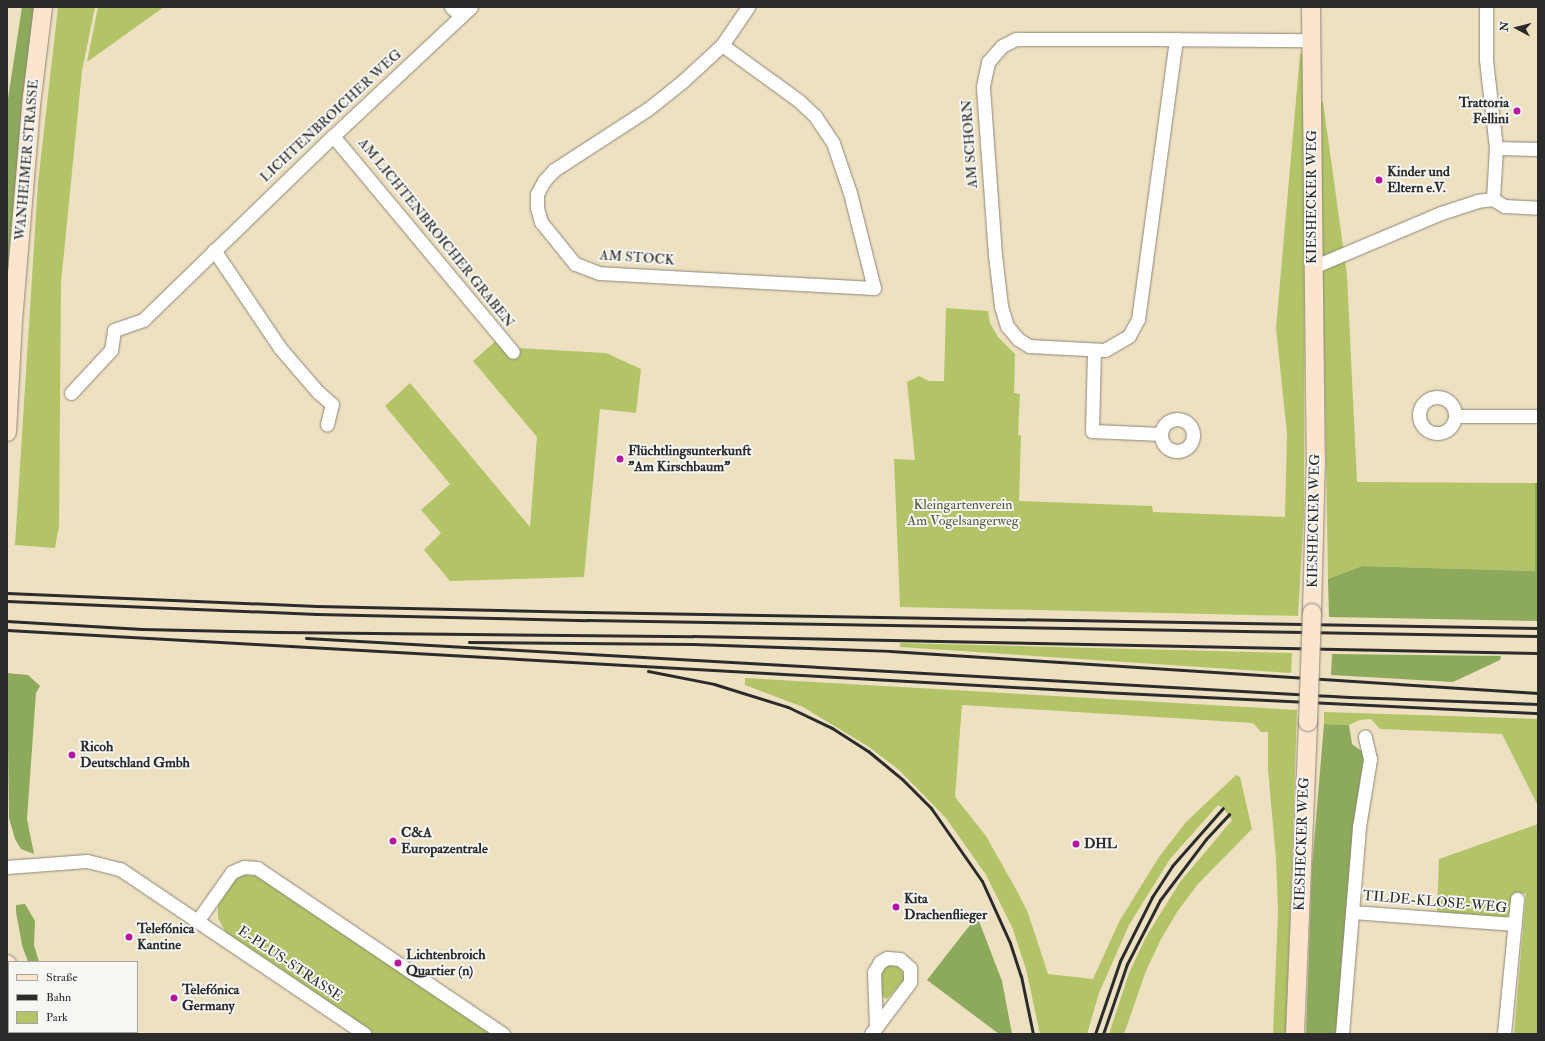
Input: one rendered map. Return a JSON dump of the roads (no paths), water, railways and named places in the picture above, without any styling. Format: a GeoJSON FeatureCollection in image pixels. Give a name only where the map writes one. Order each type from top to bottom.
{"type":"FeatureCollection","features":[{"type":"Feature","properties":{"kind":"street","name":"WANHEIMER STRASSE"},"geometry":{"type":"LineString","coordinates":[[7,432],[13,321],[31,105],[43,7]]}},
{"type":"Feature","properties":{"kind":"street"},"geometry":{"type":"LineString","coordinates":[[451,7],[461,16]]}},
{"type":"Feature","properties":{"kind":"street","name":"LICHTENBROICHER WEG"},"geometry":{"type":"LineString","coordinates":[[71,393],[111,350],[114,330],[143,320],[333,136],[471,7]]}},
{"type":"Feature","properties":{"kind":"street","name":"AM STOCK"},"geometry":{"type":"LineString","coordinates":[[722,45],[799,101],[815,116],[833,143],[850,193],[874,288],[599,273],[575,264],[542,222],[537,208],[537,194],[544,181],[554,170],[648,108],[683,81],[722,45],[748,7]]}},
{"type":"Feature","properties":{"kind":"street","name":"KIESHECKER WEG"},"geometry":{"type":"LineString","coordinates":[[1295,1034],[1312,614],[1316,458],[1311,7]]}},
{"type":"Feature","properties":{"kind":"street"},"geometry":{"type":"LineString","coordinates":[[1486,7],[1486,60],[1496,148],[1493,199]]}},
{"type":"Feature","properties":{"kind":"street","name":"AM SCHORN"},"geometry":{"type":"LineString","coordinates":[[1176,39],[1156,200],[1138,318],[1129,336],[1118,344],[1105,350],[1029,346],[1018,339],[1007,326],[1000,292],[988,171],[983,86],[988,62],[1002,46],[1016,39],[1176,39],[1311,40]]}},
{"type":"Feature","properties":{"kind":"street","name":"AM LICHTENBROICHER GRABEN"},"geometry":{"type":"LineString","coordinates":[[333,136],[514,352]]}},
{"type":"Feature","properties":{"kind":"street"},"geometry":{"type":"LineString","coordinates":[[1496,148],[1538,149]]}},
{"type":"Feature","properties":{"kind":"street"},"geometry":{"type":"LineString","coordinates":[[1313,267],[1441,213],[1477,201],[1493,199],[1504,206],[1538,208]]}},
{"type":"Feature","properties":{"kind":"street"},"geometry":{"type":"LineString","coordinates":[[214,250],[280,348],[318,392],[332,404],[327,424]]}},
{"type":"Feature","properties":{"kind":"street"},"geometry":{"type":"LineString","coordinates":[[1094,350],[1092,431],[1161,434]]}},
{"type":"Feature","properties":{"kind":"street"},"geometry":{"type":"LineString","coordinates":[[1455,416],[1538,416]]}},
{"type":"Feature","properties":{"kind":"street"},"geometry":{"type":"LineString","coordinates":[[1342,1034],[1359,827],[1370,759],[1365,737]]}},
{"type":"Feature","properties":{"kind":"street"},"geometry":{"type":"LineString","coordinates":[[7,867],[87,861],[111,866],[132,875],[198,920],[232,872],[244,867],[257,868],[502,1034]]}},
{"type":"Feature","properties":{"kind":"street","name":"TILDE-KLOSE-WEG"},"geometry":{"type":"LineString","coordinates":[[1504,1034],[1517,899]]}},
{"type":"Feature","properties":{"kind":"street","name":"TILDE-KLOSE-WEG"},"geometry":{"type":"LineString","coordinates":[[1352,912],[1515,924]]}},
{"type":"Feature","properties":{"kind":"street","name":"E-PLUS-STRASSE"},"geometry":{"type":"LineString","coordinates":[[198,920],[365,1034]]}},
{"type":"Feature","properties":{"kind":"street"},"geometry":{"type":"LineString","coordinates":[[887,958],[900,959],[910,968],[910,982],[873,1031],[874,972],[880,962],[887,958]]}},
{"type":"Feature","properties":{"kind":"railway"},"geometry":{"type":"LineString","coordinates":[[7,593],[317,606],[1538,628]]}},
{"type":"Feature","properties":{"kind":"railway"},"geometry":{"type":"LineString","coordinates":[[7,601],[317,614],[1538,636]]}},
{"type":"Feature","properties":{"kind":"railway"},"geometry":{"type":"LineString","coordinates":[[7,621],[142,629],[279,632],[693,636],[1538,653]]}},
{"type":"Feature","properties":{"kind":"railway"},"geometry":{"type":"LineString","coordinates":[[7,630],[1103,692],[1538,713]]}},
{"type":"Feature","properties":{"kind":"railway"},"geometry":{"type":"LineString","coordinates":[[306,638],[1349,697],[1538,704]]}},
{"type":"Feature","properties":{"kind":"railway"},"geometry":{"type":"LineString","coordinates":[[469,642],[693,644],[890,651],[1538,693]]}},
{"type":"Feature","properties":{"kind":"railway"},"geometry":{"type":"LineString","coordinates":[[648,671],[714,684],[788,707],[832,728],[868,751],[903,780],[931,808],[982,881],[1010,943],[1021,976],[1033,1034]]}},
{"type":"Feature","properties":{"kind":"railway"},"geometry":{"type":"LineString","coordinates":[[1095,1034],[1120,961],[1152,897],[1172,866],[1223,808]]}},
{"type":"Feature","properties":{"kind":"railway"},"geometry":{"type":"LineString","coordinates":[[1103,1034],[1127,964],[1160,900],[1206,839],[1229,814]]}},
{"type":"Feature","properties":{"kind":"place","name":"Trattoria Fellini"},"geometry":{"type":"Point","coordinates":[1517,111]}},
{"type":"Feature","properties":{"kind":"place","name":"Kinder und Eltern e.V."},"geometry":{"type":"Point","coordinates":[1379,180]}},
{"type":"Feature","properties":{"kind":"place","name":"Flüchtlingsunterkunft \"Am Kirschbaum\""},"geometry":{"type":"Point","coordinates":[620,459]}},
{"type":"Feature","properties":{"kind":"place","name":"Ricoh Deutschland Gmbh"},"geometry":{"type":"Point","coordinates":[72,755]}},
{"type":"Feature","properties":{"kind":"place","name":"C&A Europazentrale"},"geometry":{"type":"Point","coordinates":[393,841]}},
{"type":"Feature","properties":{"kind":"place","name":"DHL"},"geometry":{"type":"Point","coordinates":[1076,844]}},
{"type":"Feature","properties":{"kind":"place","name":"Kita Drachenflieger"},"geometry":{"type":"Point","coordinates":[896,907]}},
{"type":"Feature","properties":{"kind":"place","name":"Telefónica Kantine"},"geometry":{"type":"Point","coordinates":[129,937]}},
{"type":"Feature","properties":{"kind":"place","name":"Lichtenbroich Quartier (n)"},"geometry":{"type":"Point","coordinates":[398,963]}},
{"type":"Feature","properties":{"kind":"place","name":"Telefónica Germany"},"geometry":{"type":"Point","coordinates":[174,998]}},
{"type":"Feature","properties":{"kind":"park label","name":"Kleingartenverein Am Vogelsangerweg"},"geometry":{"type":"Point","coordinates":[963,514]}}]}
